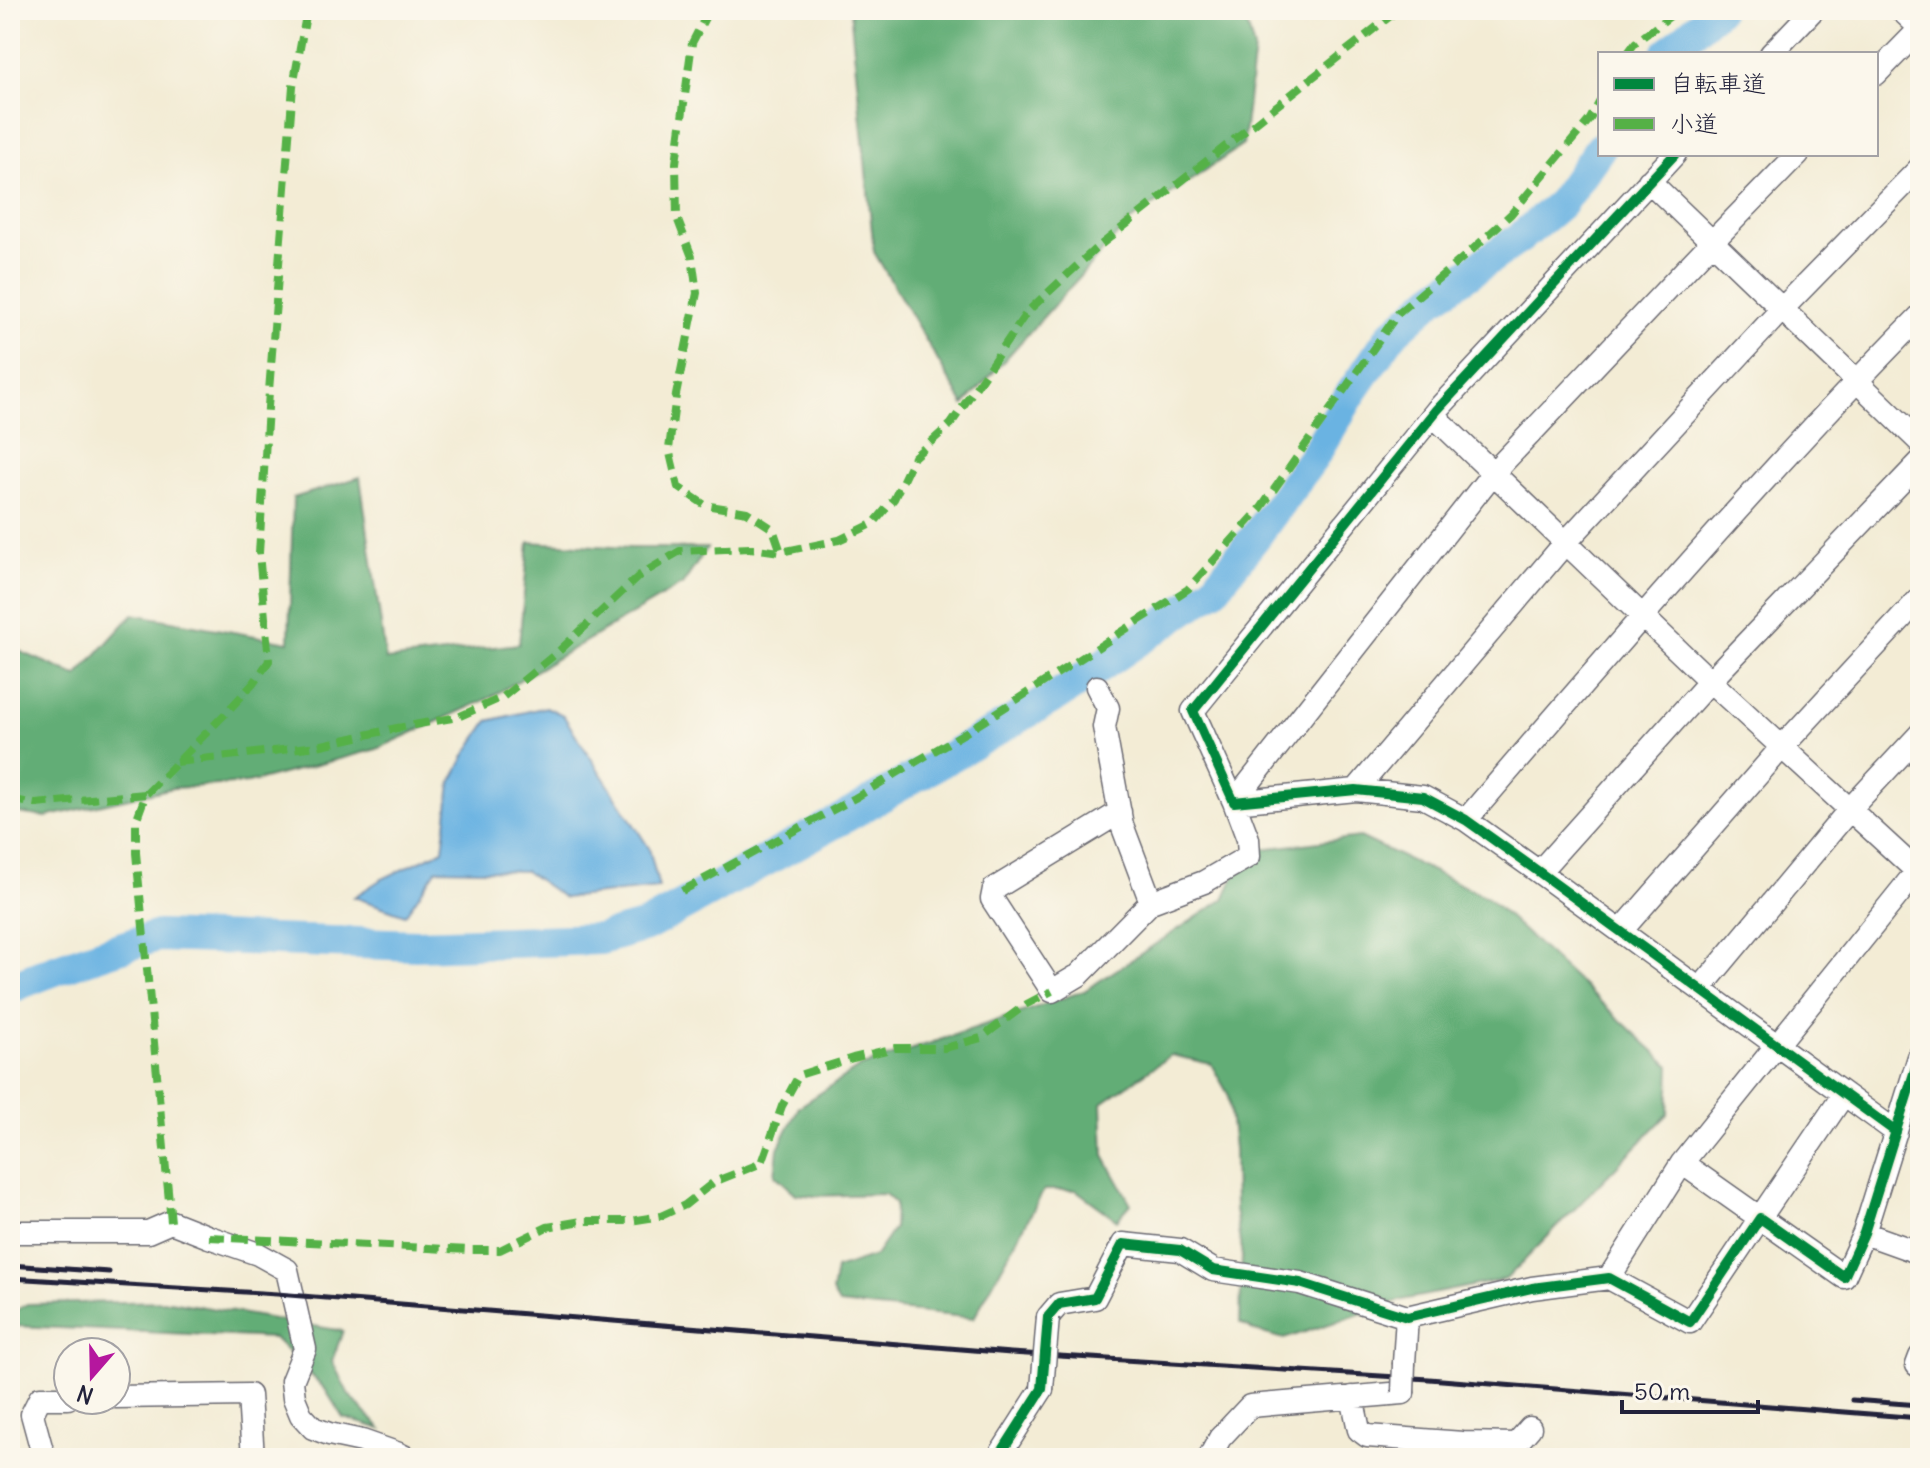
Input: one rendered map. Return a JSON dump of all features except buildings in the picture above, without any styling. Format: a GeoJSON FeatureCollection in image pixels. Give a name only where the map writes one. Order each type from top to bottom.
{"type":"FeatureCollection","features":[{"type":"Feature","properties":{"kind":"street"},"geometry":{"type":"LineString","coordinates":[[1773,52],[1813,10]]}},
{"type":"Feature","properties":{"kind":"street"},"geometry":{"type":"LineString","coordinates":[[1878,72],[1920,29],[1901,10]]}},
{"type":"Feature","properties":{"kind":"street"},"geometry":{"type":"LineString","coordinates":[[1120,812],[994,889],[992,899],[1052,991],[1079,975],[1151,902],[1204,882],[1249,856],[1248,839],[1234,802],[1193,711],[1437,410],[1673,156]]}},
{"type":"Feature","properties":{"kind":"street"},"geometry":{"type":"LineString","coordinates":[[1234,802],[1493,473],[1796,156]]}},
{"type":"Feature","properties":{"kind":"street"},"geometry":{"type":"LineString","coordinates":[[1356,790],[1566,542],[1782,309],[1920,168]]}},
{"type":"Feature","properties":{"kind":"street"},"geometry":{"type":"LineString","coordinates":[[1649,181],[1920,442]]}},
{"type":"Feature","properties":{"kind":"street"},"geometry":{"type":"LineString","coordinates":[[1466,820],[1643,615],[1856,381],[1920,316]]}},
{"type":"Feature","properties":{"kind":"street"},"geometry":{"type":"LineString","coordinates":[[1437,410],[1440,422],[1493,473],[1710,681],[1918,872],[1682,1163],[1609,1278]]}},
{"type":"Feature","properties":{"kind":"street"},"geometry":{"type":"LineString","coordinates":[[1539,872],[1710,681],[1920,462]]}},
{"type":"Feature","properties":{"kind":"street"},"geometry":{"type":"LineString","coordinates":[[1621,931],[1782,747],[1920,598]]}},
{"type":"Feature","properties":{"kind":"street"},"geometry":{"type":"LineString","coordinates":[[1097,687],[1108,708],[1104,727],[1122,825],[1151,902]]}},
{"type":"Feature","properties":{"kind":"street"},"geometry":{"type":"LineString","coordinates":[[1700,989],[1850,809],[1920,734]]}},
{"type":"Feature","properties":{"kind":"street"},"geometry":{"type":"LineString","coordinates":[[1234,802],[1356,790],[1423,797],[1466,820],[1896,1132]]}},
{"type":"Feature","properties":{"kind":"street"},"geometry":{"type":"LineString","coordinates":[[1682,1163],[1844,1277],[1864,1233],[1920,1054]]}},
{"type":"Feature","properties":{"kind":"street"},"geometry":{"type":"LineString","coordinates":[[998,1458],[1042,1389],[1048,1317],[1059,1304],[1095,1298],[1123,1244],[1180,1250],[1213,1270],[1300,1283],[1407,1317],[1532,1288],[1609,1278],[1690,1322],[1844,1094]]}},
{"type":"Feature","properties":{"kind":"street"},"geometry":{"type":"LineString","coordinates":[[10,1232],[148,1232],[171,1222],[258,1254],[287,1270],[305,1349],[292,1381],[294,1398],[301,1415],[313,1428],[362,1441],[399,1457]]}},
{"type":"Feature","properties":{"kind":"street"},"geometry":{"type":"LineString","coordinates":[[1864,1233],[1920,1253]]}},
{"type":"Feature","properties":{"kind":"street"},"geometry":{"type":"LineString","coordinates":[[1209,1458],[1220,1438],[1250,1406],[1403,1393],[1407,1317]]}},
{"type":"Feature","properties":{"kind":"street"},"geometry":{"type":"LineString","coordinates":[[1920,1357],[1917,1365],[1920,1365]]}},
{"type":"Feature","properties":{"kind":"street"},"geometry":{"type":"LineString","coordinates":[[132,1397],[249,1395],[253,1458]]}},
{"type":"Feature","properties":{"kind":"street"},"geometry":{"type":"LineString","coordinates":[[1352,1397],[1359,1430],[1367,1436],[1463,1451],[1516,1444],[1530,1428]]}},
{"type":"Feature","properties":{"kind":"street"},"geometry":{"type":"LineString","coordinates":[[44,1458],[32,1414],[40,1398],[52,1398]]}},
{"type":"Feature","properties":{"kind":"green space"},"geometry":{"type":"Polygon","coordinates":[[[850,10],[1243,10],[1254,49],[1243,145],[1129,222],[964,405],[874,252],[850,10]]]}},
{"type":"Feature","properties":{"kind":"green space"},"geometry":{"type":"Polygon","coordinates":[[[360,477],[386,660],[519,644],[529,542],[630,548],[707,548],[683,584],[489,698],[377,749],[248,783],[173,788],[46,817],[10,812],[10,647],[77,676],[133,614],[289,642],[293,498],[360,477]]]}},
{"type":"Feature","properties":{"kind":"green space"},"geometry":{"type":"Polygon","coordinates":[[[1360,837],[1487,897],[1670,1066],[1668,1114],[1506,1279],[1402,1300],[1284,1339],[1240,1323],[1242,1256],[1235,1210],[1234,1149],[1228,1094],[1211,1064],[1171,1055],[1102,1103],[1104,1156],[1131,1204],[1117,1220],[1076,1190],[1044,1190],[974,1318],[839,1304],[832,1292],[836,1269],[875,1256],[894,1228],[895,1203],[885,1194],[796,1194],[775,1175],[778,1148],[799,1107],[860,1067],[1084,991],[1224,899],[1246,851],[1360,837]]]}},
{"type":"Feature","properties":{"kind":"green space"},"geometry":{"type":"Polygon","coordinates":[[[170,1301],[343,1331],[332,1361],[349,1395],[381,1429],[343,1418],[325,1389],[274,1338],[16,1326],[10,1329],[10,1314],[27,1304],[170,1301]]]}},
{"type":"Feature","properties":{"kind":"water"},"geometry":{"type":"Polygon","coordinates":[[[546,707],[563,715],[649,848],[659,888],[564,898],[525,871],[437,869],[405,915],[354,897],[380,880],[443,850],[451,783],[488,721],[546,707]]]}},
{"type":"Feature","properties":{"kind":"waterway"},"geometry":{"type":"LineString","coordinates":[[1669,52],[1717,10]]}},
{"type":"Feature","properties":{"kind":"waterway"},"geometry":{"type":"LineString","coordinates":[[10,988],[158,936],[416,945],[600,939],[646,926],[847,816],[1063,692],[1214,589],[1312,459],[1350,395],[1392,334],[1433,298],[1521,237],[1561,203],[1598,151]]}},
{"type":"Feature","properties":{"kind":"railway"},"geometry":{"type":"LineString","coordinates":[[10,1265],[109,1272]]}},
{"type":"Feature","properties":{"kind":"railway"},"geometry":{"type":"LineString","coordinates":[[10,1278],[277,1294],[1011,1353],[1429,1379],[1920,1418]]}},
{"type":"Feature","properties":{"kind":"railway"},"geometry":{"type":"LineString","coordinates":[[1852,1400],[1920,1405]]}},
{"type":"Feature","properties":{"kind":"marked path"},"geometry":{"type":"LineString","coordinates":[[171,1222],[136,853],[136,821],[146,794],[253,684],[269,661],[259,553],[293,86],[307,10]]}},
{"type":"Feature","properties":{"kind":"marked path"},"geometry":{"type":"LineString","coordinates":[[709,10],[692,43],[676,163],[677,218],[692,257],[697,293],[676,395],[669,449],[678,487],[705,505],[747,512],[773,529],[781,552]]}},
{"type":"Feature","properties":{"kind":"marked path"},"geometry":{"type":"LineString","coordinates":[[176,762],[317,746],[458,717],[503,697],[559,651],[640,575],[680,551],[750,548],[781,552],[839,540],[874,523],[894,499],[914,457],[951,424],[1027,312],[1094,250],[1398,10]]}},
{"type":"Feature","properties":{"kind":"marked path"},"geometry":{"type":"LineString","coordinates":[[1628,52],[1635,43],[1678,10]]}},
{"type":"Feature","properties":{"kind":"marked path"},"geometry":{"type":"LineString","coordinates":[[682,891],[855,798],[973,728],[1188,589],[1261,508],[1399,312],[1511,214],[1590,119],[1598,105]]}},
{"type":"Feature","properties":{"kind":"marked path"},"geometry":{"type":"LineString","coordinates":[[10,799],[35,804],[146,794]]}},
{"type":"Feature","properties":{"kind":"marked path"},"geometry":{"type":"LineString","coordinates":[[209,1237],[500,1250],[547,1227],[582,1221],[630,1221],[661,1216],[685,1205],[714,1182],[762,1163],[782,1106],[799,1075],[895,1048],[945,1048],[981,1038],[1025,1005],[1052,991]]}},
{"type":"Feature","properties":{"kind":"cycle path"},"geometry":{"type":"LineString","coordinates":[[1673,156],[1437,410],[1193,711],[1234,802],[1356,790],[1423,797],[1466,820],[1896,1132]]}},
{"type":"Feature","properties":{"kind":"cycle path"},"geometry":{"type":"LineString","coordinates":[[998,1458],[1042,1389],[1048,1317],[1059,1304],[1095,1298],[1123,1244],[1180,1250],[1213,1270],[1300,1283],[1407,1317],[1532,1288],[1609,1278],[1690,1322],[1760,1218],[1844,1277],[1864,1233],[1920,1054]]}}]}
